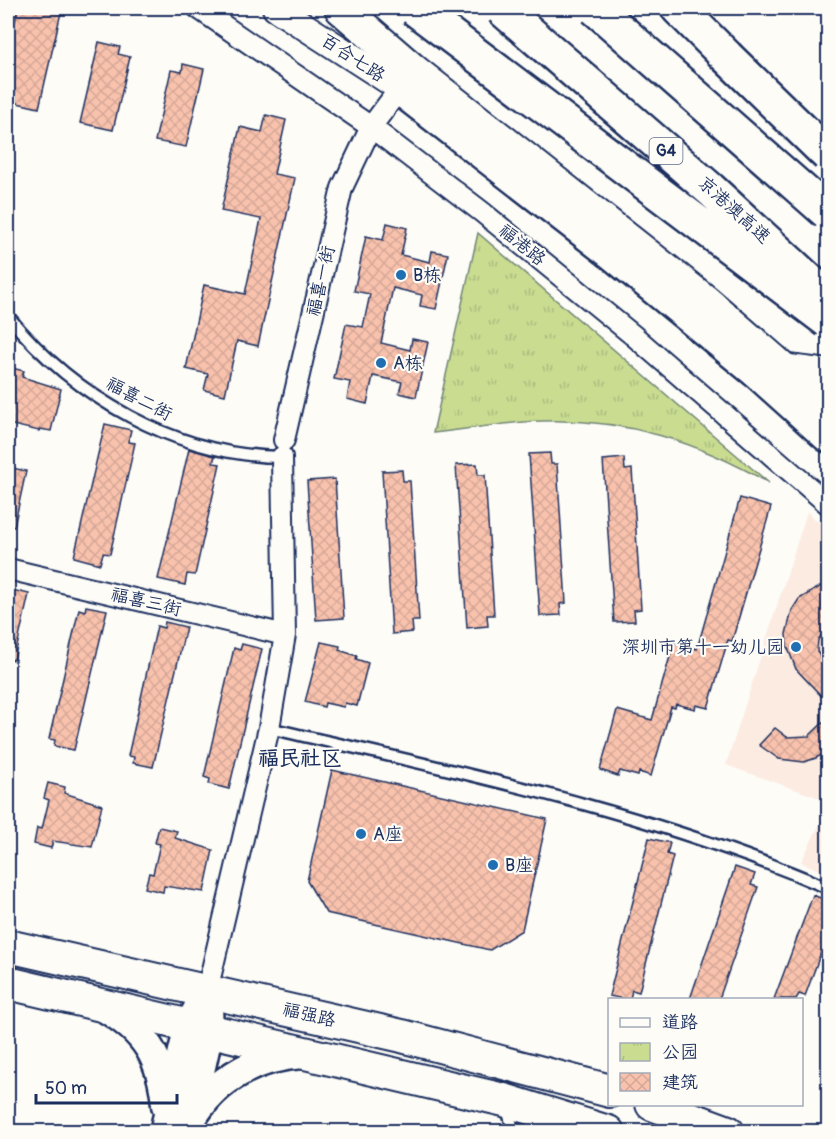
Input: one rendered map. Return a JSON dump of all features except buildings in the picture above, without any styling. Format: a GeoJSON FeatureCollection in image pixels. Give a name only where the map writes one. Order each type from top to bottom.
{"type":"FeatureCollection","features":[{"type":"Feature","properties":{"kind":"highway"},"geometry":{"type":"LineString","coordinates":[[414,8],[828,321]]}},
{"type":"Feature","properties":{"kind":"highway","name":"京港澳高速"},"geometry":{"type":"LineString","coordinates":[[501,8],[710,189],[828,298]]}},
{"type":"Feature","properties":{"kind":"highway"},"geometry":{"type":"LineString","coordinates":[[595,8],[828,213]]}},
{"type":"Feature","properties":{"kind":"highway"},"geometry":{"type":"LineString","coordinates":[[678,8],[828,155]]}},
{"type":"Feature","properties":{"kind":"highway"},"geometry":{"type":"LineString","coordinates":[[400,88],[614,254],[758,372],[828,435]]}},
{"type":"Feature","properties":{"kind":"main road"},"geometry":{"type":"LineString","coordinates":[[341,8],[414,71],[696,294],[828,408]]}},
{"type":"Feature","properties":{"kind":"main road","name":"福强路"},"geometry":{"type":"LineString","coordinates":[[8,946],[461,1051],[608,1091]]}},
{"type":"Feature","properties":{"kind":"main road"},"geometry":{"type":"LineString","coordinates":[[8,982],[504,1100],[608,1131]]}},
{"type":"Feature","properties":{"kind":"main road"},"geometry":{"type":"LineString","coordinates":[[176,1128],[207,991]]}},
{"type":"Feature","properties":{"kind":"main road"},"geometry":{"type":"LineString","coordinates":[[98,1004],[123,1018],[139,1032],[153,1052],[176,1128]]}},
{"type":"Feature","properties":{"kind":"main road"},"geometry":{"type":"LineString","coordinates":[[176,1128],[231,1077],[252,1065],[280,1055],[304,1054]]}},
{"type":"Feature","properties":{"kind":"main road"},"geometry":{"type":"LineString","coordinates":[[658,1106],[728,1131]]}},
{"type":"Feature","properties":{"kind":"street","name":"福港路"},"geometry":{"type":"LineString","coordinates":[[198,8],[371,127],[482,212],[633,336],[828,504]]}},
{"type":"Feature","properties":{"kind":"street","name":"百合七路"},"geometry":{"type":"LineString","coordinates":[[276,8],[400,88]]}},
{"type":"Feature","properties":{"kind":"street","name":"福喜一街"},"geometry":{"type":"LineString","coordinates":[[207,991],[269,728],[285,634],[283,448],[342,188],[371,127],[400,88]]}},
{"type":"Feature","properties":{"kind":"street"},"geometry":{"type":"LineString","coordinates":[[782,367],[828,373]]}},
{"type":"Feature","properties":{"kind":"street","name":"福喜三街"},"geometry":{"type":"LineString","coordinates":[[8,569],[285,634]]}},
{"type":"Feature","properties":{"kind":"lane","name":"福喜二街"},"geometry":{"type":"LineString","coordinates":[[8,316],[23,335],[73,380],[139,420],[182,439],[210,448],[248,455],[283,448]]}},
{"type":"Feature","properties":{"kind":"lane"},"geometry":{"type":"LineString","coordinates":[[269,728],[592,805],[712,842],[828,888]]}},
{"type":"Feature","properties":{"kind":"lane"},"geometry":{"type":"LineString","coordinates":[[504,1100],[514,1131]]}},
{"type":"Feature","properties":{"kind":"shaded area","name":"深圳市第十一幼儿园"},"geometry":{"type":"Polygon","coordinates":[[[807,512],[828,530],[828,801],[726,765],[807,512]]]}},
{"type":"Feature","properties":{"kind":"shaded area"},"geometry":{"type":"Polygon","coordinates":[[[828,808],[828,874],[801,862],[828,808]]]}},
{"type":"Feature","properties":{"kind":"green space"},"geometry":{"type":"Polygon","coordinates":[[[478,233],[769,483],[742,468],[688,445],[632,428],[573,421],[542,421],[433,433],[478,233]]]}},
{"type":"Feature","properties":{"kind":"place","name":"B栋"},"geometry":{"type":"Point","coordinates":[401,275]}},
{"type":"Feature","properties":{"kind":"place","name":"A栋"},"geometry":{"type":"Point","coordinates":[381,363]}},
{"type":"Feature","properties":{"kind":"place","name":"深圳市第十一幼儿园"},"geometry":{"type":"Point","coordinates":[796,647]}},
{"type":"Feature","properties":{"kind":"place","name":"A座"},"geometry":{"type":"Point","coordinates":[361,834]}},
{"type":"Feature","properties":{"kind":"place","name":"B座"},"geometry":{"type":"Point","coordinates":[493,865]}},
{"type":"Feature","properties":{"kind":"district","name":"福民社区"},"geometry":{"type":"Point","coordinates":[300,758]}}]}
